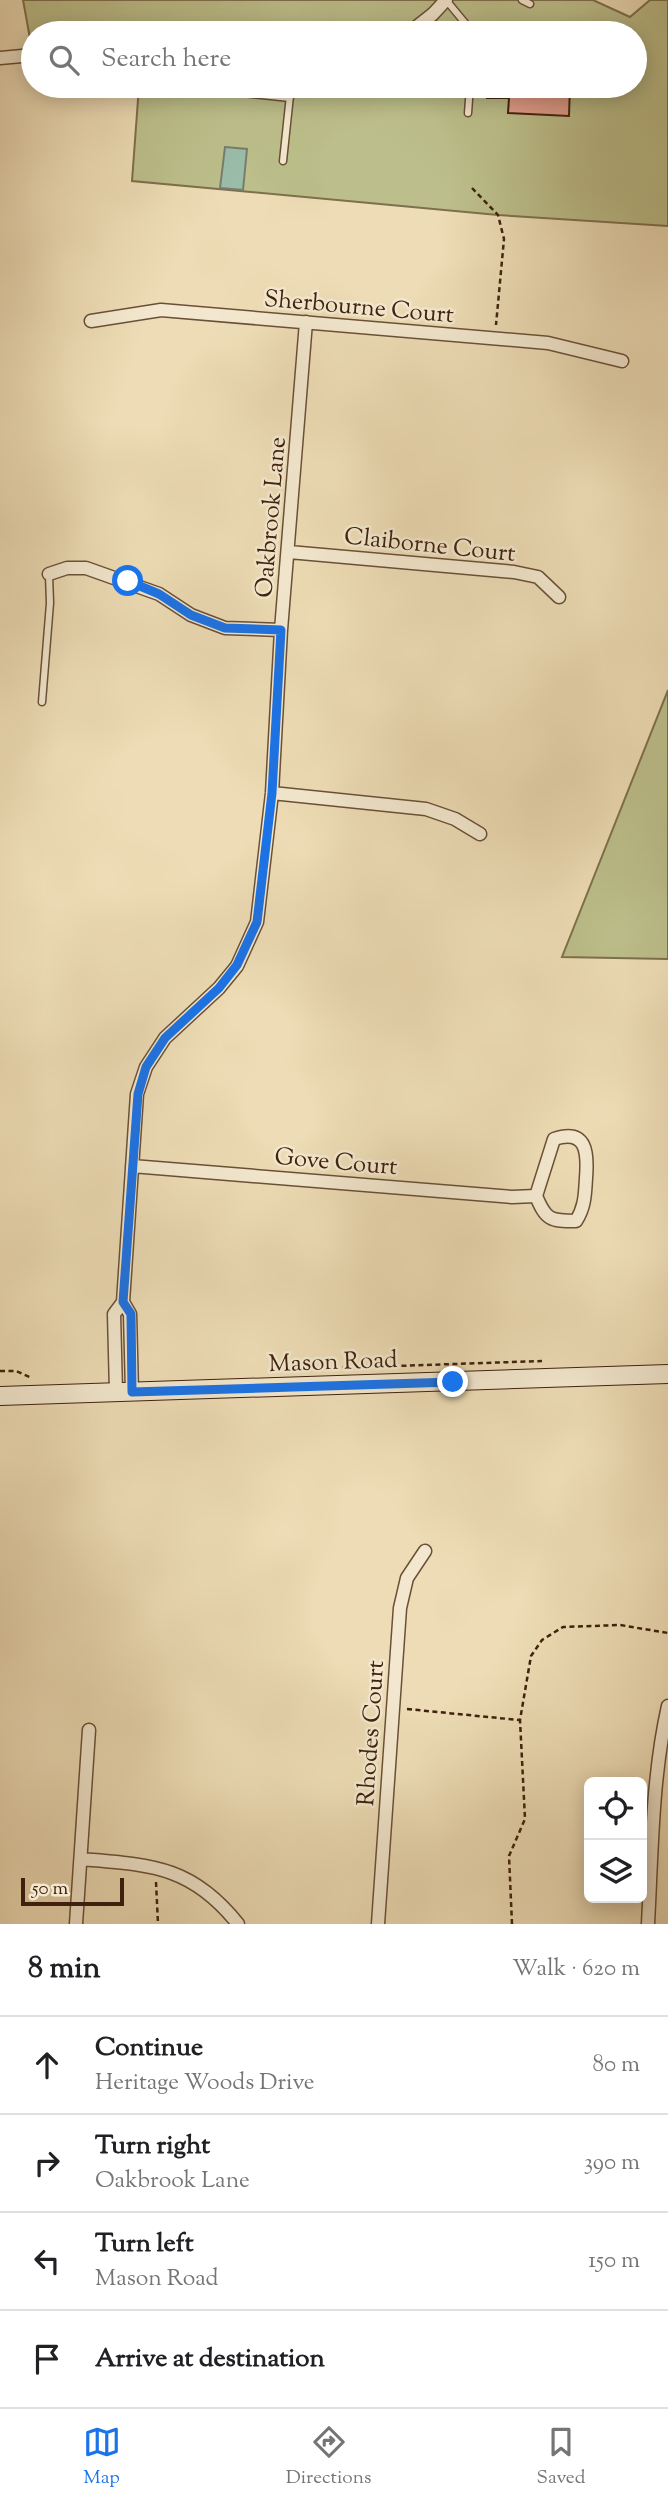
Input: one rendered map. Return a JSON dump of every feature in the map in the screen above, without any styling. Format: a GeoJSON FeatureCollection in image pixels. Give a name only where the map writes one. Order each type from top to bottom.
{"type":"FeatureCollection","features":[{"type":"Feature","properties":{"kind":"main road","name":"Mason Road"},"geometry":{"type":"LineString","coordinates":[[0,1396],[668,1374]]}},
{"type":"Feature","properties":{"kind":"street"},"geometry":{"type":"LineString","coordinates":[[425,21],[446,0]]}},
{"type":"Feature","properties":{"kind":"street"},"geometry":{"type":"LineString","coordinates":[[0,58],[21,56]]}},
{"type":"Feature","properties":{"kind":"street","name":"Sherbourne Court"},"geometry":{"type":"LineString","coordinates":[[91,321],[161,310],[548,343],[622,361]]}},
{"type":"Feature","properties":{"kind":"street","name":"Oakbrook Lane"},"geometry":{"type":"LineString","coordinates":[[124,1392],[131,1314],[123,1302],[138,1094],[146,1067],[165,1038],[199,1008],[231,973],[257,922],[272,793],[281,630],[306,322]]}},
{"type":"Feature","properties":{"kind":"street","name":"Claiborne Court"},"geometry":{"type":"LineString","coordinates":[[289,552],[514,572],[538,578],[559,597]]}},
{"type":"Feature","properties":{"kind":"street"},"geometry":{"type":"LineString","coordinates":[[49,574],[67,568],[86,568],[159,594],[191,615],[225,628],[281,630]]}},
{"type":"Feature","properties":{"kind":"street"},"geometry":{"type":"LineString","coordinates":[[272,793],[426,809],[455,819],[480,834]]}},
{"type":"Feature","properties":{"kind":"street"},"geometry":{"type":"LineString","coordinates":[[568,1135],[577,1138],[588,1153],[583,1210],[576,1221],[554,1221],[543,1213],[536,1196],[554,1139],[568,1135]]}},
{"type":"Feature","properties":{"kind":"street","name":"Gove Court"},"geometry":{"type":"LineString","coordinates":[[132,1166],[512,1197],[536,1196]]}},
{"type":"Feature","properties":{"kind":"street","name":"Rhodes Court"},"geometry":{"type":"LineString","coordinates":[[378,1924],[404,1588],[412,1569],[425,1551]]}},
{"type":"Feature","properties":{"kind":"street"},"geometry":{"type":"LineString","coordinates":[[648,1924],[656,1785],[668,1706]]}},
{"type":"Feature","properties":{"kind":"street"},"geometry":{"type":"LineString","coordinates":[[76,1924],[89,1730]]}},
{"type":"Feature","properties":{"kind":"street"},"geometry":{"type":"LineString","coordinates":[[80,1859],[157,1867],[195,1883],[211,1895],[238,1924]]}},
{"type":"Feature","properties":{"kind":"lane"},"geometry":{"type":"LineString","coordinates":[[446,0],[463,21]]}},
{"type":"Feature","properties":{"kind":"lane"},"geometry":{"type":"LineString","coordinates":[[522,0],[530,4]]}},
{"type":"Feature","properties":{"kind":"lane"},"geometry":{"type":"LineString","coordinates":[[283,161],[290,98]]}},
{"type":"Feature","properties":{"kind":"lane"},"geometry":{"type":"LineString","coordinates":[[468,113],[469,98]]}},
{"type":"Feature","properties":{"kind":"lane"},"geometry":{"type":"LineString","coordinates":[[42,702],[50,603],[49,574]]}},
{"type":"Feature","properties":{"kind":"path"},"geometry":{"type":"LineString","coordinates":[[472,188],[498,215],[504,239],[495,339]]}},
{"type":"Feature","properties":{"kind":"path"},"geometry":{"type":"LineString","coordinates":[[0,1371],[16,1371],[33,1378]]}},
{"type":"Feature","properties":{"kind":"path"},"geometry":{"type":"LineString","coordinates":[[512,1924],[509,1856],[525,1819],[520,1720],[531,1656],[542,1640],[563,1627],[620,1625],[668,1633]]}},
{"type":"Feature","properties":{"kind":"path"},"geometry":{"type":"LineString","coordinates":[[393,1707],[520,1720]]}},
{"type":"Feature","properties":{"kind":"path"},"geometry":{"type":"LineString","coordinates":[[157,1867],[158,1924]]}},
{"type":"Feature","properties":{"kind":"green space"},"geometry":{"type":"Polygon","coordinates":[[[23,0],[593,0],[630,17],[650,0],[668,0],[668,226],[498,215],[132,181],[138,98],[647,98],[647,21],[27,21],[23,0]]]}},
{"type":"Feature","properties":{"kind":"green space"},"geometry":{"type":"Polygon","coordinates":[[[668,690],[668,959],[562,957],[668,690]]]}},
{"type":"Feature","properties":{"kind":"shaded area"},"geometry":{"type":"Polygon","coordinates":[[[225,147],[247,149],[243,190],[220,188],[225,147]]]}},
{"type":"Feature","properties":{"kind":"building"},"geometry":{"type":"Polygon","coordinates":[[[509,98],[570,98],[569,116],[508,113],[509,98]]]}},
{"type":"Feature","properties":{"kind":"route"},"geometry":{"type":"LineString","coordinates":[[128,581],[159,594],[191,615],[225,628],[281,630],[272,793],[257,922],[237,965],[219,988],[165,1038],[146,1067],[138,1094],[123,1302],[131,1314],[132,1392],[453,1382]]}}]}
